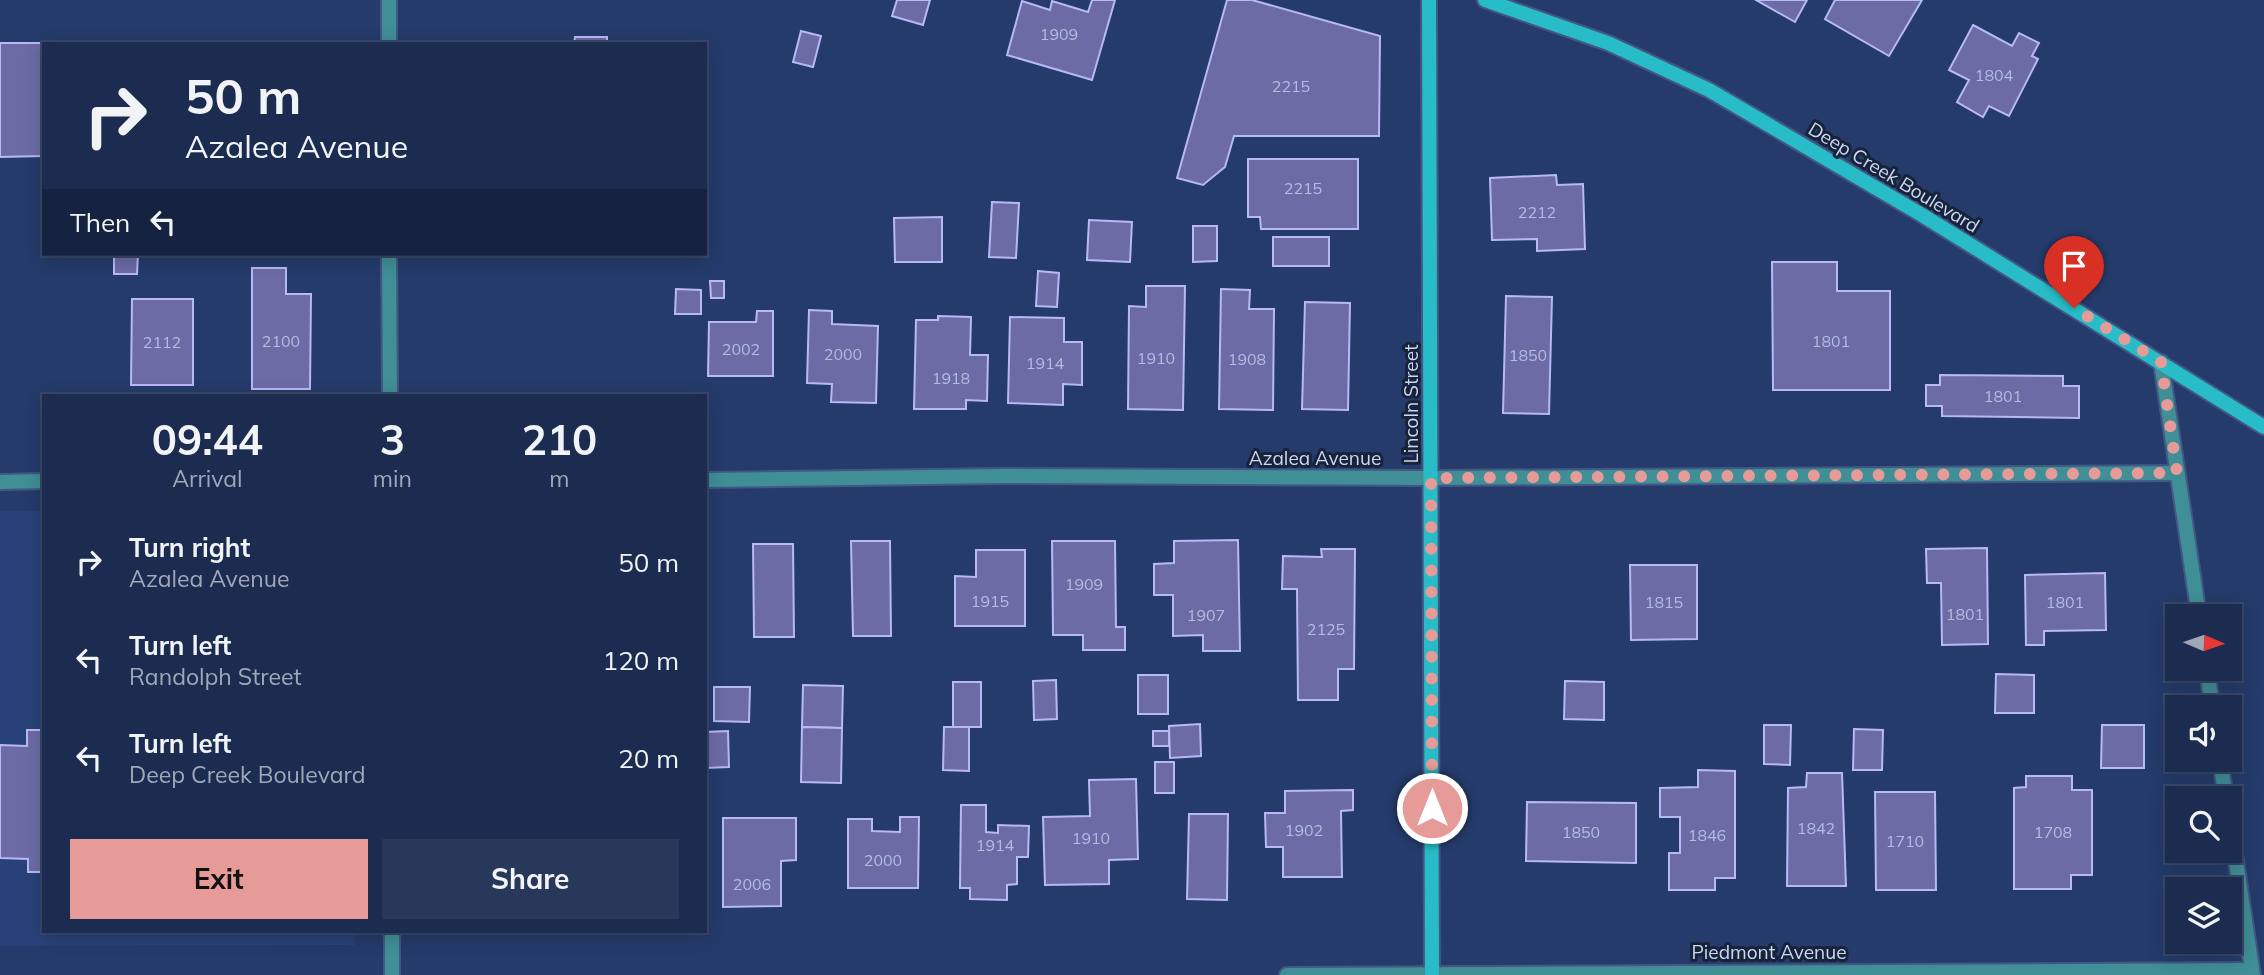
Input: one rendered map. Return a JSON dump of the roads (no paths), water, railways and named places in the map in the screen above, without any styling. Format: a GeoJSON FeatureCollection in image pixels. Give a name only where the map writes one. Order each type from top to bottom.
{"type":"FeatureCollection","features":[{"type":"Feature","properties":{"kind":"street"},"geometry":{"type":"LineString","coordinates":[[389,0],[389,42]]}},
{"type":"Feature","properties":{"kind":"street","name":"Lincoln Street"},"geometry":{"type":"LineString","coordinates":[[1429,0],[1432,974]]}},
{"type":"Feature","properties":{"kind":"street","name":"Deep Creek Boulevard"},"geometry":{"type":"LineString","coordinates":[[1485,0],[1608,43],[1709,90],[1922,215],[2264,427]]}},
{"type":"Feature","properties":{"kind":"street"},"geometry":{"type":"LineString","coordinates":[[389,256],[390,394]]}},
{"type":"Feature","properties":{"kind":"street"},"geometry":{"type":"LineString","coordinates":[[2161,362],[2197,604]]}},
{"type":"Feature","properties":{"kind":"street","name":"Azalea Avenue"},"geometry":{"type":"LineString","coordinates":[[707,480],[1003,475],[1431,478],[2177,473]]}},
{"type":"Feature","properties":{"kind":"street"},"geometry":{"type":"LineString","coordinates":[[0,482],[42,481]]}},
{"type":"Feature","properties":{"kind":"street"},"geometry":{"type":"LineString","coordinates":[[2236,863],[2252,972]]}},
{"type":"Feature","properties":{"kind":"street"},"geometry":{"type":"LineString","coordinates":[[392,933],[392,975]]}},
{"type":"Feature","properties":{"kind":"street","name":"Piedmont Avenue"},"geometry":{"type":"LineString","coordinates":[[1287,975],[2252,972]]}}]}
